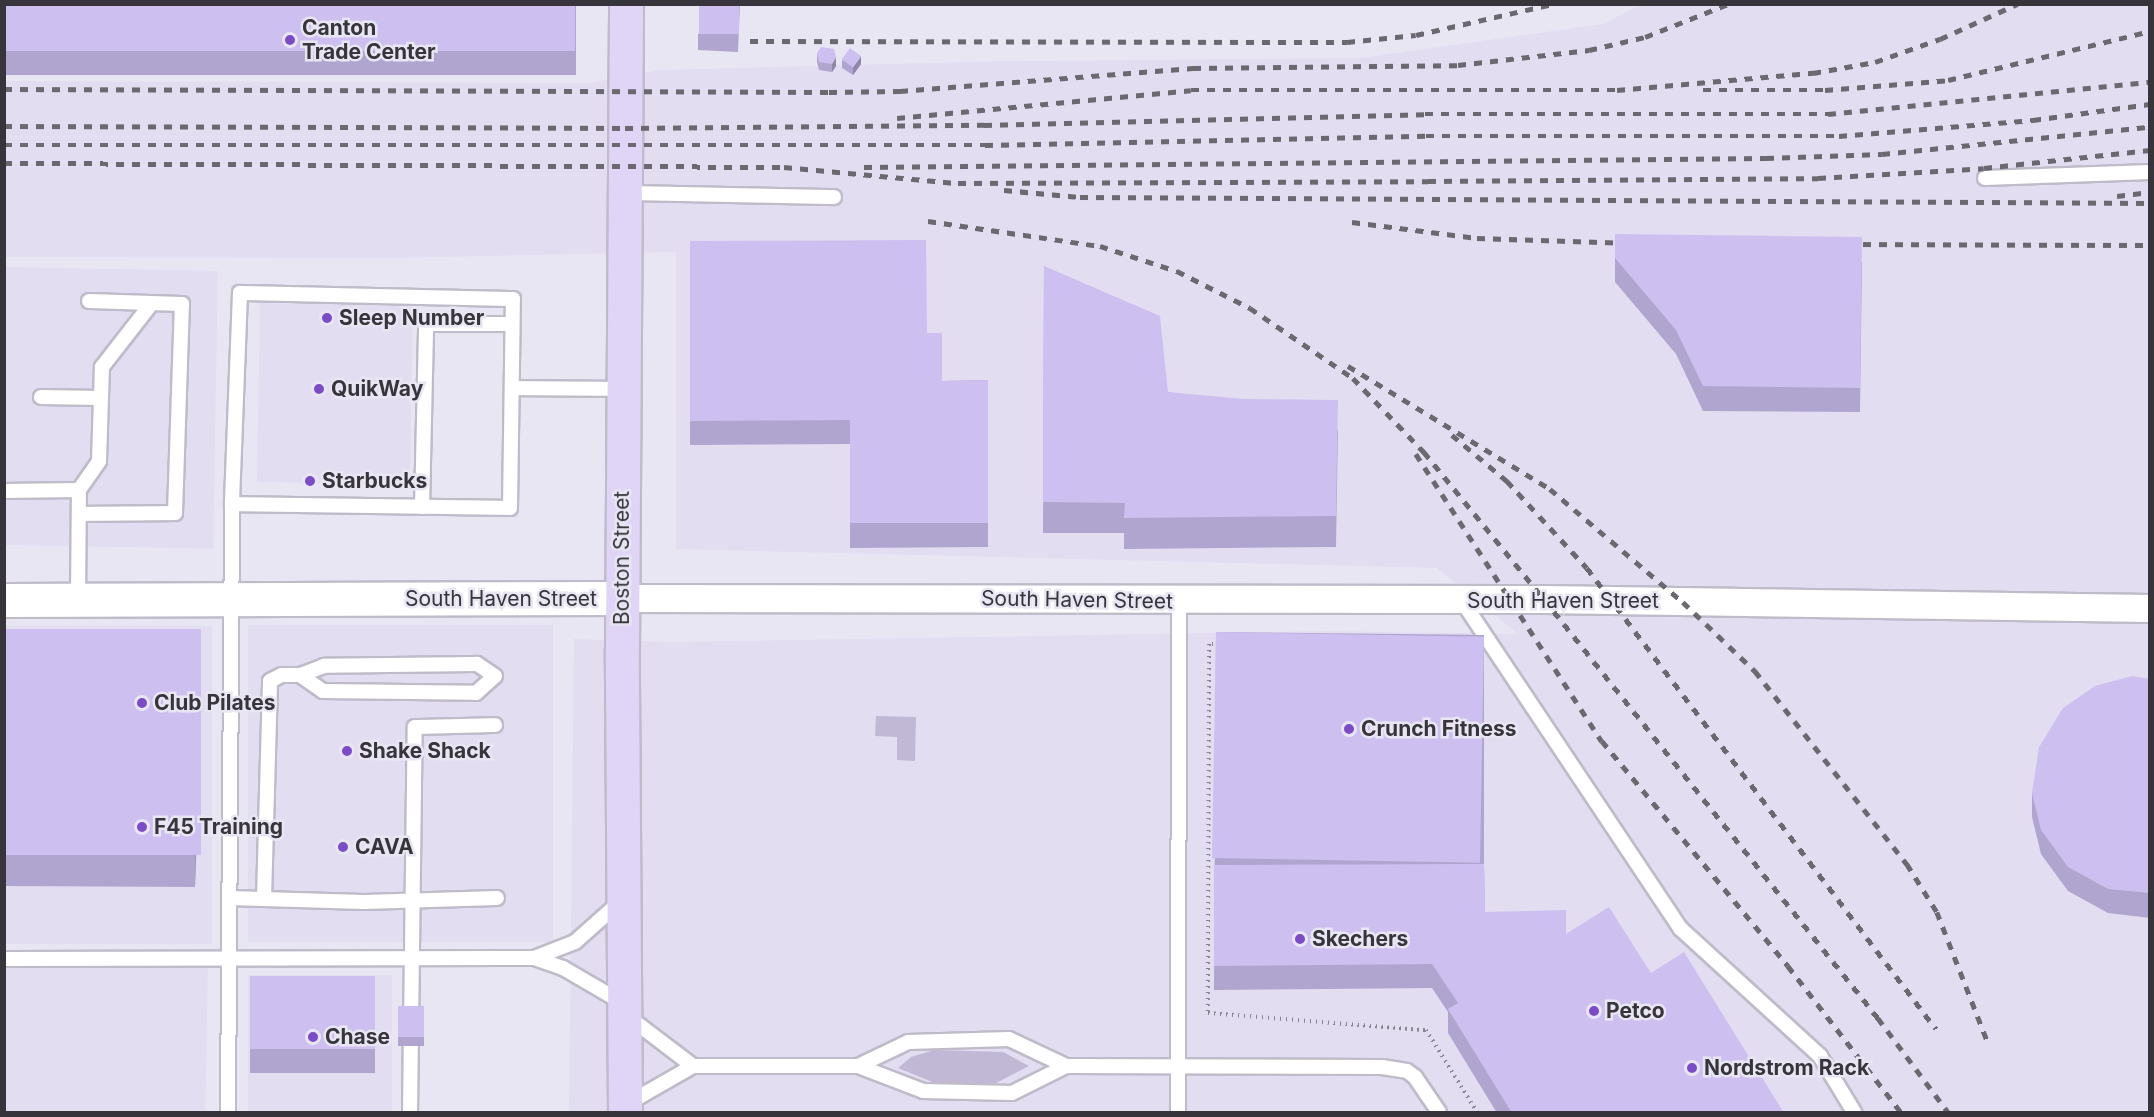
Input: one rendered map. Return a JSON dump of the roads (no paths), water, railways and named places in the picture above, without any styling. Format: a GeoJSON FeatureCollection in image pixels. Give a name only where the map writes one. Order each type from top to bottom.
{"type":"FeatureCollection","features":[{"type":"Feature","properties":{"kind":"main road","name":"Boston Street"},"geometry":{"type":"LineString","coordinates":[[625,1109],[622,598],[626,4]]}},
{"type":"Feature","properties":{"kind":"street","name":"South Haven Street"},"geometry":{"type":"LineString","coordinates":[[4,600],[622,598],[1462,601],[2150,608]]}},
{"type":"Feature","properties":{"kind":"lane"},"geometry":{"type":"LineString","coordinates":[[1985,178],[2150,172]]}},
{"type":"Feature","properties":{"kind":"lane"},"geometry":{"type":"LineString","coordinates":[[625,193],[834,197]]}},
{"type":"Feature","properties":{"kind":"lane"},"geometry":{"type":"LineString","coordinates":[[228,1113],[232,504],[240,293],[513,299],[510,508],[232,504]]}},
{"type":"Feature","properties":{"kind":"lane"},"geometry":{"type":"LineString","coordinates":[[79,514],[175,513],[182,304],[89,301]]}},
{"type":"Feature","properties":{"kind":"lane"},"geometry":{"type":"LineString","coordinates":[[78,600],[79,490],[99,461],[102,367],[151,304]]}},
{"type":"Feature","properties":{"kind":"lane"},"geometry":{"type":"LineString","coordinates":[[422,507],[426,324],[512,324]]}},
{"type":"Feature","properties":{"kind":"lane"},"geometry":{"type":"LineString","coordinates":[[512,388],[623,389]]}},
{"type":"Feature","properties":{"kind":"lane"},"geometry":{"type":"LineString","coordinates":[[41,397],[101,398]]}},
{"type":"Feature","properties":{"kind":"lane"},"geometry":{"type":"LineString","coordinates":[[4,491],[79,490]]}},
{"type":"Feature","properties":{"kind":"lane"},"geometry":{"type":"LineString","coordinates":[[1178,1113],[1179,601]]}},
{"type":"Feature","properties":{"kind":"lane"},"geometry":{"type":"LineString","coordinates":[[1462,601],[1681,929],[1820,1056],[1854,1113]]}},
{"type":"Feature","properties":{"kind":"lane"},"geometry":{"type":"LineString","coordinates":[[264,898],[270,681],[282,675],[300,675],[324,666],[477,664],[495,676],[476,693],[323,691],[300,675]]}},
{"type":"Feature","properties":{"kind":"lane"},"geometry":{"type":"LineString","coordinates":[[410,1113],[415,902],[414,727],[495,725]]}},
{"type":"Feature","properties":{"kind":"lane"},"geometry":{"type":"LineString","coordinates":[[229,897],[415,902],[496,898]]}},
{"type":"Feature","properties":{"kind":"lane"},"geometry":{"type":"LineString","coordinates":[[534,958],[575,942],[622,900]]}},
{"type":"Feature","properties":{"kind":"lane"},"geometry":{"type":"LineString","coordinates":[[4,959],[534,958],[563,968],[623,1008],[693,1066]]}},
{"type":"Feature","properties":{"kind":"lane"},"geometry":{"type":"LineString","coordinates":[[858,1066],[908,1042],[1010,1039],[1066,1066],[1407,1071],[1439,1113]]}},
{"type":"Feature","properties":{"kind":"lane"},"geometry":{"type":"LineString","coordinates":[[625,1109],[693,1066],[858,1066],[922,1091],[1012,1093],[1066,1066]]}},
{"type":"Feature","properties":{"kind":"railway"},"geometry":{"type":"LineString","coordinates":[[750,41],[1347,42],[1416,35],[1552,4]]}},
{"type":"Feature","properties":{"kind":"railway"},"geometry":{"type":"LineString","coordinates":[[4,89],[900,91],[1193,68],[1458,65],[1589,50],[1645,37],[1728,4]]}},
{"type":"Feature","properties":{"kind":"railway"},"geometry":{"type":"LineString","coordinates":[[897,118],[1191,90],[1617,90],[1813,73],[1875,62],[1940,39],[2017,4]]}},
{"type":"Feature","properties":{"kind":"railway"},"geometry":{"type":"LineString","coordinates":[[1703,90],[1825,90],[1948,80],[2150,31]]}},
{"type":"Feature","properties":{"kind":"railway"},"geometry":{"type":"LineString","coordinates":[[4,126],[625,128],[984,125],[1425,114],[1828,114],[2150,82]]}},
{"type":"Feature","properties":{"kind":"railway"},"geometry":{"type":"LineString","coordinates":[[4,145],[985,145],[1426,136],[1839,136],[2033,120],[2150,104]]}},
{"type":"Feature","properties":{"kind":"railway"},"geometry":{"type":"LineString","coordinates":[[864,167],[1766,158],[1882,154],[2150,127]]}},
{"type":"Feature","properties":{"kind":"railway"},"geometry":{"type":"LineString","coordinates":[[4,163],[784,167],[958,183],[1428,181],[1818,178],[1984,168],[2150,150]]}},
{"type":"Feature","properties":{"kind":"railway"},"geometry":{"type":"LineString","coordinates":[[1004,190],[1080,197],[2150,203]]}},
{"type":"Feature","properties":{"kind":"railway"},"geometry":{"type":"LineString","coordinates":[[2117,196],[2150,192]]}},
{"type":"Feature","properties":{"kind":"railway"},"geometry":{"type":"LineString","coordinates":[[928,221],[1100,246],[1177,271],[1250,308],[1353,378],[1424,452],[1544,599],[1878,1018],[1948,1112]]}},
{"type":"Feature","properties":{"kind":"railway"},"geometry":{"type":"LineString","coordinates":[[1352,222],[1477,238],[1631,243]]}},
{"type":"Feature","properties":{"kind":"railway"},"geometry":{"type":"LineString","coordinates":[[1847,244],[2150,245]]}},
{"type":"Feature","properties":{"kind":"railway"},"geometry":{"type":"LineString","coordinates":[[1348,366],[1550,489],[1683,602],[1755,671],[1907,864],[1937,912],[1988,1043]]}},
{"type":"Feature","properties":{"kind":"railway"},"geometry":{"type":"LineString","coordinates":[[1452,435],[1507,481],[1587,568],[1936,1029]]}},
{"type":"Feature","properties":{"kind":"railway"},"geometry":{"type":"LineString","coordinates":[[1416,454],[1602,741],[1788,966],[1901,1112]]}},
{"type":"Feature","properties":{"kind":"place","name":"Canton Trade Center"},"geometry":{"type":"Point","coordinates":[290,40]}},
{"type":"Feature","properties":{"kind":"place","name":"Sleep Number"},"geometry":{"type":"Point","coordinates":[327,318]}},
{"type":"Feature","properties":{"kind":"place","name":"QuikWay"},"geometry":{"type":"Point","coordinates":[319,389]}},
{"type":"Feature","properties":{"kind":"place","name":"Starbucks"},"geometry":{"type":"Point","coordinates":[310,481]}},
{"type":"Feature","properties":{"kind":"place","name":"Club Pilates"},"geometry":{"type":"Point","coordinates":[142,703]}},
{"type":"Feature","properties":{"kind":"place","name":"Crunch Fitness"},"geometry":{"type":"Point","coordinates":[1349,729]}},
{"type":"Feature","properties":{"kind":"place","name":"Shake Shack"},"geometry":{"type":"Point","coordinates":[347,751]}},
{"type":"Feature","properties":{"kind":"place","name":"F45 Training"},"geometry":{"type":"Point","coordinates":[142,827]}},
{"type":"Feature","properties":{"kind":"place","name":"CAVA"},"geometry":{"type":"Point","coordinates":[343,847]}},
{"type":"Feature","properties":{"kind":"place","name":"Skechers"},"geometry":{"type":"Point","coordinates":[1300,939]}},
{"type":"Feature","properties":{"kind":"place","name":"Petco"},"geometry":{"type":"Point","coordinates":[1594,1011]}},
{"type":"Feature","properties":{"kind":"place","name":"Chase"},"geometry":{"type":"Point","coordinates":[313,1037]}},
{"type":"Feature","properties":{"kind":"place","name":"Nordstrom Rack"},"geometry":{"type":"Point","coordinates":[1692,1068]}}]}
